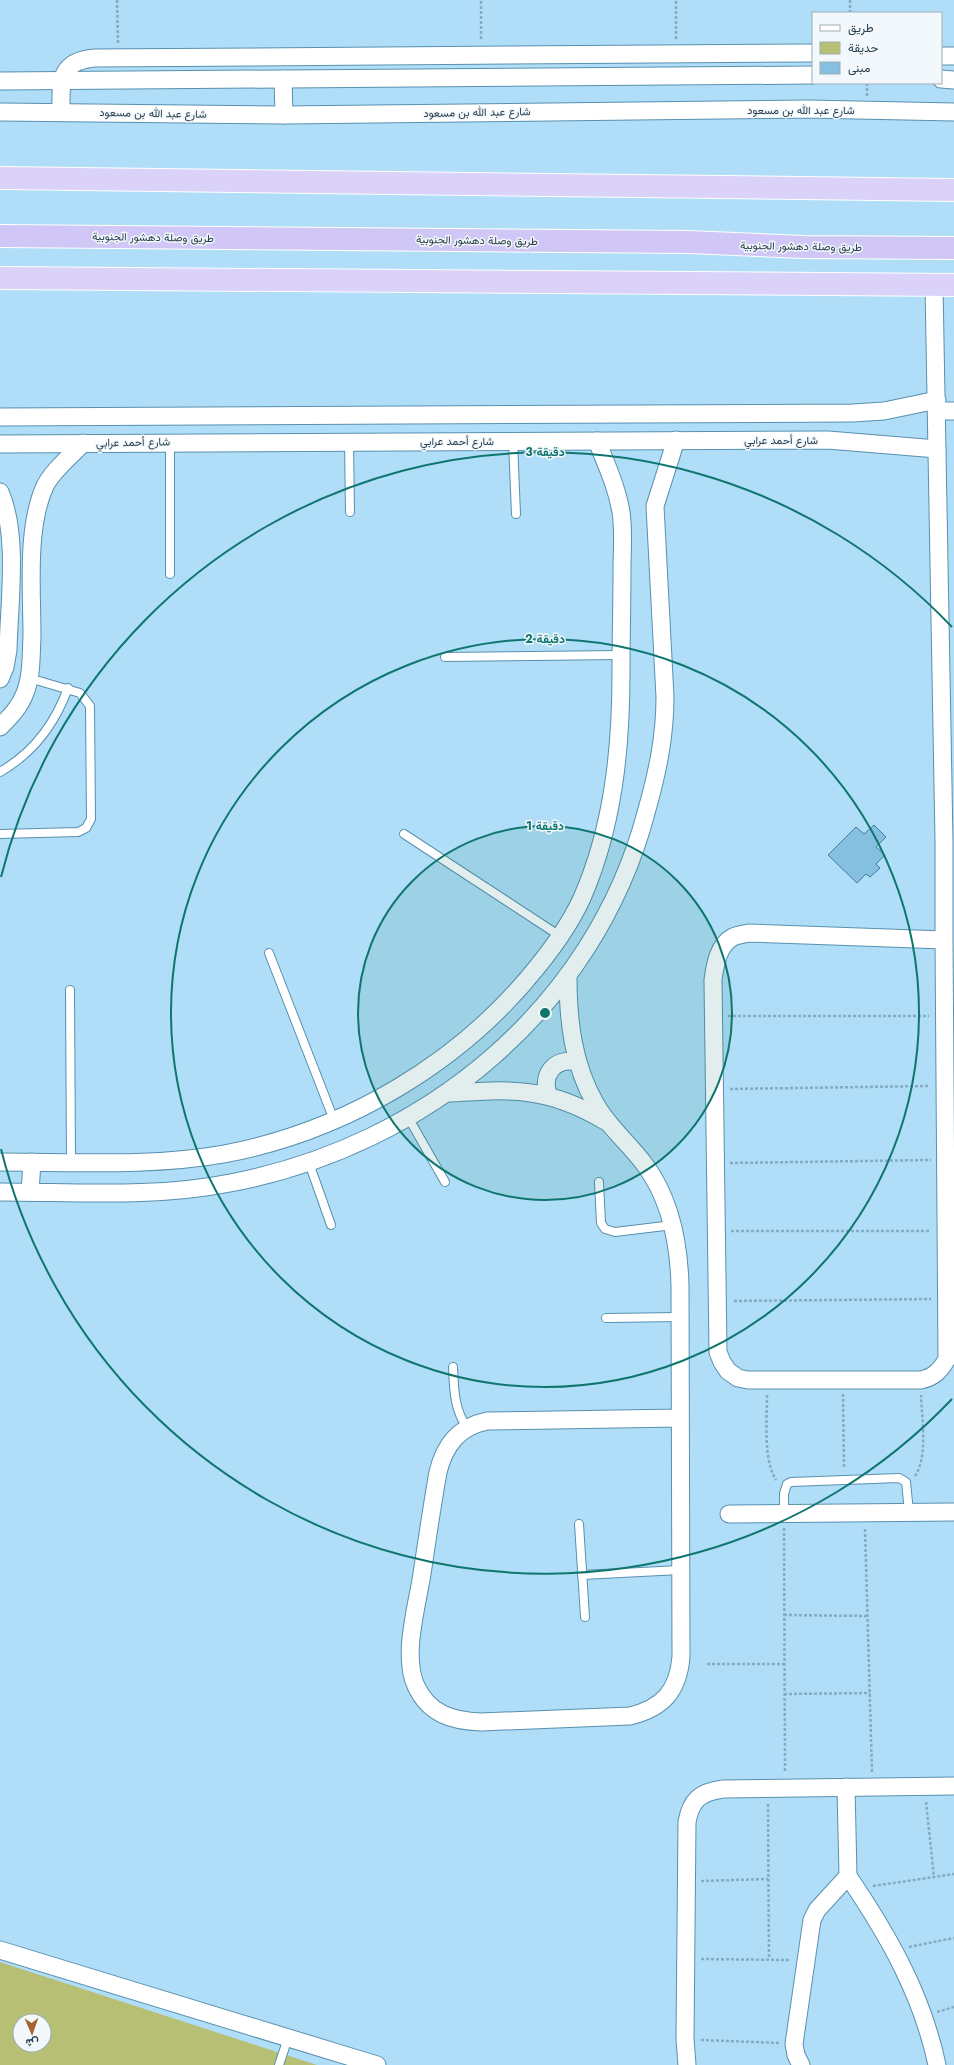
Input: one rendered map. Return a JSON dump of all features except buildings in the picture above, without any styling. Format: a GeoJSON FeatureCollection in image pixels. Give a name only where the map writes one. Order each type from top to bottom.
{"type":"FeatureCollection","features":[{"type":"Feature","properties":{"kind":"highway"},"geometry":{"type":"LineString","coordinates":[[0,178],[954,190]]}},
{"type":"Feature","properties":{"kind":"highway","name":"طريق وصلة دهشور الجنوبية"},"geometry":{"type":"LineString","coordinates":[[0,236],[681,242],[803,247],[954,248]]}},
{"type":"Feature","properties":{"kind":"highway"},"geometry":{"type":"LineString","coordinates":[[0,278],[944,285]]}},
{"type":"Feature","properties":{"kind":"street"},"geometry":{"type":"LineString","coordinates":[[61,112],[61,80],[68,67],[80,59],[812,53]]}},
{"type":"Feature","properties":{"kind":"street"},"geometry":{"type":"LineString","coordinates":[[676,54],[676,76]]}},
{"type":"Feature","properties":{"kind":"street"},"geometry":{"type":"LineString","coordinates":[[481,55],[482,78]]}},
{"type":"Feature","properties":{"kind":"street"},"geometry":{"type":"LineString","coordinates":[[942,56],[954,56]]}},
{"type":"Feature","properties":{"kind":"street"},"geometry":{"type":"LineString","coordinates":[[0,81],[812,76]]}},
{"type":"Feature","properties":{"kind":"street"},"geometry":{"type":"LineString","coordinates":[[283,79],[284,115]]}},
{"type":"Feature","properties":{"kind":"street"},"geometry":{"type":"LineString","coordinates":[[942,79],[954,80]]}},
{"type":"Feature","properties":{"kind":"street","name":"شارع عبد الله بن مسعود"},"geometry":{"type":"LineString","coordinates":[[0,112],[284,115],[808,108],[954,112]]}},
{"type":"Feature","properties":{"kind":"street"},"geometry":{"type":"LineString","coordinates":[[944,285],[937,406],[949,841],[944,940],[947,1359],[941,1370],[931,1378],[920,1380],[767,1381],[738,1378],[728,1371],[718,1352],[714,1089],[715,961],[722,948],[732,937],[749,933],[944,940]]}},
{"type":"Feature","properties":{"kind":"street"},"geometry":{"type":"LineString","coordinates":[[0,417],[462,416],[870,412],[937,406],[954,411]]}},
{"type":"Feature","properties":{"kind":"street"},"geometry":{"type":"LineString","coordinates":[[462,416],[462,441]]}},
{"type":"Feature","properties":{"kind":"street"},"geometry":{"type":"LineString","coordinates":[[0,1192],[158,1192],[194,1189],[264,1176],[309,1163],[362,1142],[448,1093],[526,1026],[568,977],[590,944],[621,887],[642,831],[657,776],[664,730],[665,697],[655,506],[676,440]]}},
{"type":"Feature","properties":{"kind":"street","name":"شارع أحمد عرابي"},"geometry":{"type":"LineString","coordinates":[[0,444],[676,440],[851,441],[938,449]]}},
{"type":"Feature","properties":{"kind":"street"},"geometry":{"type":"LineString","coordinates":[[0,1162],[156,1161],[224,1154],[290,1137],[334,1120],[377,1100],[405,1084],[456,1048],[504,1005],[526,981],[560,936],[581,900],[598,854],[608,817],[620,730],[621,512],[618,499],[597,441]]}},
{"type":"Feature","properties":{"kind":"street"},"geometry":{"type":"LineString","coordinates":[[0,727],[20,703],[29,678],[31,664],[33,535],[35,517],[46,485],[55,472],[83,443]]}},
{"type":"Feature","properties":{"kind":"street"},"geometry":{"type":"LineString","coordinates":[[0,492],[7,512],[11,540],[8,650],[5,667],[0,679]]}},
{"type":"Feature","properties":{"kind":"street"},"geometry":{"type":"LineString","coordinates":[[568,977],[571,1034],[577,1062],[595,1103],[607,1122],[645,1165],[658,1186],[673,1225],[679,1262],[680,1317],[680,1418],[680,1669],[676,1683],[668,1696],[657,1706],[644,1712],[615,1717],[481,1722],[460,1721],[433,1709],[423,1698],[411,1671],[411,1640],[438,1472],[445,1451],[451,1442],[467,1428],[487,1421],[680,1418]]}},
{"type":"Feature","properties":{"kind":"street"},"geometry":{"type":"LineString","coordinates":[[549,1096],[546,1082],[551,1069],[563,1061],[577,1062]]}},
{"type":"Feature","properties":{"kind":"street"},"geometry":{"type":"LineString","coordinates":[[448,1093],[500,1089],[549,1096],[579,1107],[607,1122]]}},
{"type":"Feature","properties":{"kind":"street"},"geometry":{"type":"LineString","coordinates":[[30,1192],[32,1162]]}},
{"type":"Feature","properties":{"kind":"street"},"geometry":{"type":"LineString","coordinates":[[729,1514],[954,1512]]}},
{"type":"Feature","properties":{"kind":"street"},"geometry":{"type":"LineString","coordinates":[[687,2065],[685,2039],[685,1959],[687,1822],[689,1809],[697,1798],[709,1790],[954,1786]]}},
{"type":"Feature","properties":{"kind":"street"},"geometry":{"type":"LineString","coordinates":[[846,1787],[853,1882],[895,1949],[921,2008],[937,2065]]}},
{"type":"Feature","properties":{"kind":"street"},"geometry":{"type":"LineString","coordinates":[[801,2065],[796,2055],[794,2044],[812,1920],[817,1910],[853,1882]]}},
{"type":"Feature","properties":{"kind":"street"},"geometry":{"type":"LineString","coordinates":[[0,1951],[378,2065]]}},
{"type":"Feature","properties":{"kind":"lane"},"geometry":{"type":"LineString","coordinates":[[349,441],[350,512]]}},
{"type":"Feature","properties":{"kind":"lane"},"geometry":{"type":"LineString","coordinates":[[513,441],[516,514]]}},
{"type":"Feature","properties":{"kind":"lane"},"geometry":{"type":"LineString","coordinates":[[170,442],[170,574]]}},
{"type":"Feature","properties":{"kind":"lane"},"geometry":{"type":"LineString","coordinates":[[445,657],[621,655]]}},
{"type":"Feature","properties":{"kind":"lane"},"geometry":{"type":"LineString","coordinates":[[0,834],[78,832],[86,828],[91,819],[91,711],[84,696],[68,688],[29,678]]}},
{"type":"Feature","properties":{"kind":"lane"},"geometry":{"type":"LineString","coordinates":[[0,772],[22,757],[45,733],[62,704],[68,688]]}},
{"type":"Feature","properties":{"kind":"lane"},"geometry":{"type":"LineString","coordinates":[[404,834],[560,936]]}},
{"type":"Feature","properties":{"kind":"lane"},"geometry":{"type":"LineString","coordinates":[[269,953],[334,1120]]}},
{"type":"Feature","properties":{"kind":"lane"},"geometry":{"type":"LineString","coordinates":[[70,990],[71,1162]]}},
{"type":"Feature","properties":{"kind":"lane"},"geometry":{"type":"LineString","coordinates":[[408,1117],[445,1182]]}},
{"type":"Feature","properties":{"kind":"lane"},"geometry":{"type":"LineString","coordinates":[[309,1163],[331,1225]]}},
{"type":"Feature","properties":{"kind":"lane"},"geometry":{"type":"LineString","coordinates":[[599,1182],[602,1223],[605,1229],[615,1232],[673,1225]]}},
{"type":"Feature","properties":{"kind":"lane"},"geometry":{"type":"LineString","coordinates":[[606,1318],[680,1317]]}},
{"type":"Feature","properties":{"kind":"lane"},"geometry":{"type":"LineString","coordinates":[[453,1367],[456,1406],[460,1418],[467,1428]]}},
{"type":"Feature","properties":{"kind":"lane"},"geometry":{"type":"LineString","coordinates":[[784,1513],[785,1488],[787,1484],[791,1482],[899,1478],[906,1482],[909,1512]]}},
{"type":"Feature","properties":{"kind":"lane"},"geometry":{"type":"LineString","coordinates":[[579,1524],[585,1617]]}},
{"type":"Feature","properties":{"kind":"lane"},"geometry":{"type":"LineString","coordinates":[[582,1575],[680,1570]]}},
{"type":"Feature","properties":{"kind":"lane"},"geometry":{"type":"LineString","coordinates":[[279,2065],[288,2038]]}},
{"type":"Feature","properties":{"kind":"path"},"geometry":{"type":"LineString","coordinates":[[117,0],[118,58]]}},
{"type":"Feature","properties":{"kind":"path"},"geometry":{"type":"LineString","coordinates":[[481,55],[482,0]]}},
{"type":"Feature","properties":{"kind":"path"},"geometry":{"type":"LineString","coordinates":[[676,0],[676,54]]}},
{"type":"Feature","properties":{"kind":"path"},"geometry":{"type":"LineString","coordinates":[[850,0],[850,12]]}},
{"type":"Feature","properties":{"kind":"path"},"geometry":{"type":"LineString","coordinates":[[714,1016],[944,1016]]}},
{"type":"Feature","properties":{"kind":"path"},"geometry":{"type":"LineString","coordinates":[[714,1089],[944,1086]]}},
{"type":"Feature","properties":{"kind":"path"},"geometry":{"type":"LineString","coordinates":[[715,1163],[945,1160]]}},
{"type":"Feature","properties":{"kind":"path"},"geometry":{"type":"LineString","coordinates":[[716,1231],[946,1231]]}},
{"type":"Feature","properties":{"kind":"path"},"geometry":{"type":"LineString","coordinates":[[717,1301],[947,1299]]}},
{"type":"Feature","properties":{"kind":"path"},"geometry":{"type":"LineString","coordinates":[[906,1482],[915,1476],[921,1468],[920,1380]]}},
{"type":"Feature","properties":{"kind":"path"},"geometry":{"type":"LineString","coordinates":[[767,1381],[768,1453],[770,1471],[777,1483],[785,1488]]}},
{"type":"Feature","properties":{"kind":"path"},"geometry":{"type":"LineString","coordinates":[[843,1381],[844,1480]]}},
{"type":"Feature","properties":{"kind":"path"},"geometry":{"type":"LineString","coordinates":[[865,1512],[872,1787]]}},
{"type":"Feature","properties":{"kind":"path"},"geometry":{"type":"LineString","coordinates":[[784,1513],[785,1788]]}},
{"type":"Feature","properties":{"kind":"path"},"geometry":{"type":"LineString","coordinates":[[784,1614],[868,1616]]}},
{"type":"Feature","properties":{"kind":"path"},"geometry":{"type":"LineString","coordinates":[[707,1664],[784,1664]]}},
{"type":"Feature","properties":{"kind":"path"},"geometry":{"type":"LineString","coordinates":[[784,1694],[870,1694]]}},
{"type":"Feature","properties":{"kind":"path"},"geometry":{"type":"LineString","coordinates":[[924,1786],[934,1877]]}},
{"type":"Feature","properties":{"kind":"path"},"geometry":{"type":"LineString","coordinates":[[767,1788],[769,1959]]}},
{"type":"Feature","properties":{"kind":"path"},"geometry":{"type":"LineString","coordinates":[[853,1882],[934,1877],[954,1874]]}},
{"type":"Feature","properties":{"kind":"path"},"geometry":{"type":"LineString","coordinates":[[686,1881],[768,1879]]}},
{"type":"Feature","properties":{"kind":"path"},"geometry":{"type":"LineString","coordinates":[[895,1949],[954,1938]]}},
{"type":"Feature","properties":{"kind":"path"},"geometry":{"type":"LineString","coordinates":[[685,1959],[769,1959],[805,1961]]}},
{"type":"Feature","properties":{"kind":"path"},"geometry":{"type":"LineString","coordinates":[[685,2039],[794,2044]]}},
{"type":"Feature","properties":{"kind":"green space"},"geometry":{"type":"Polygon","coordinates":[[[0,1962],[317,2065],[0,2065],[0,1962]]]}}]}
